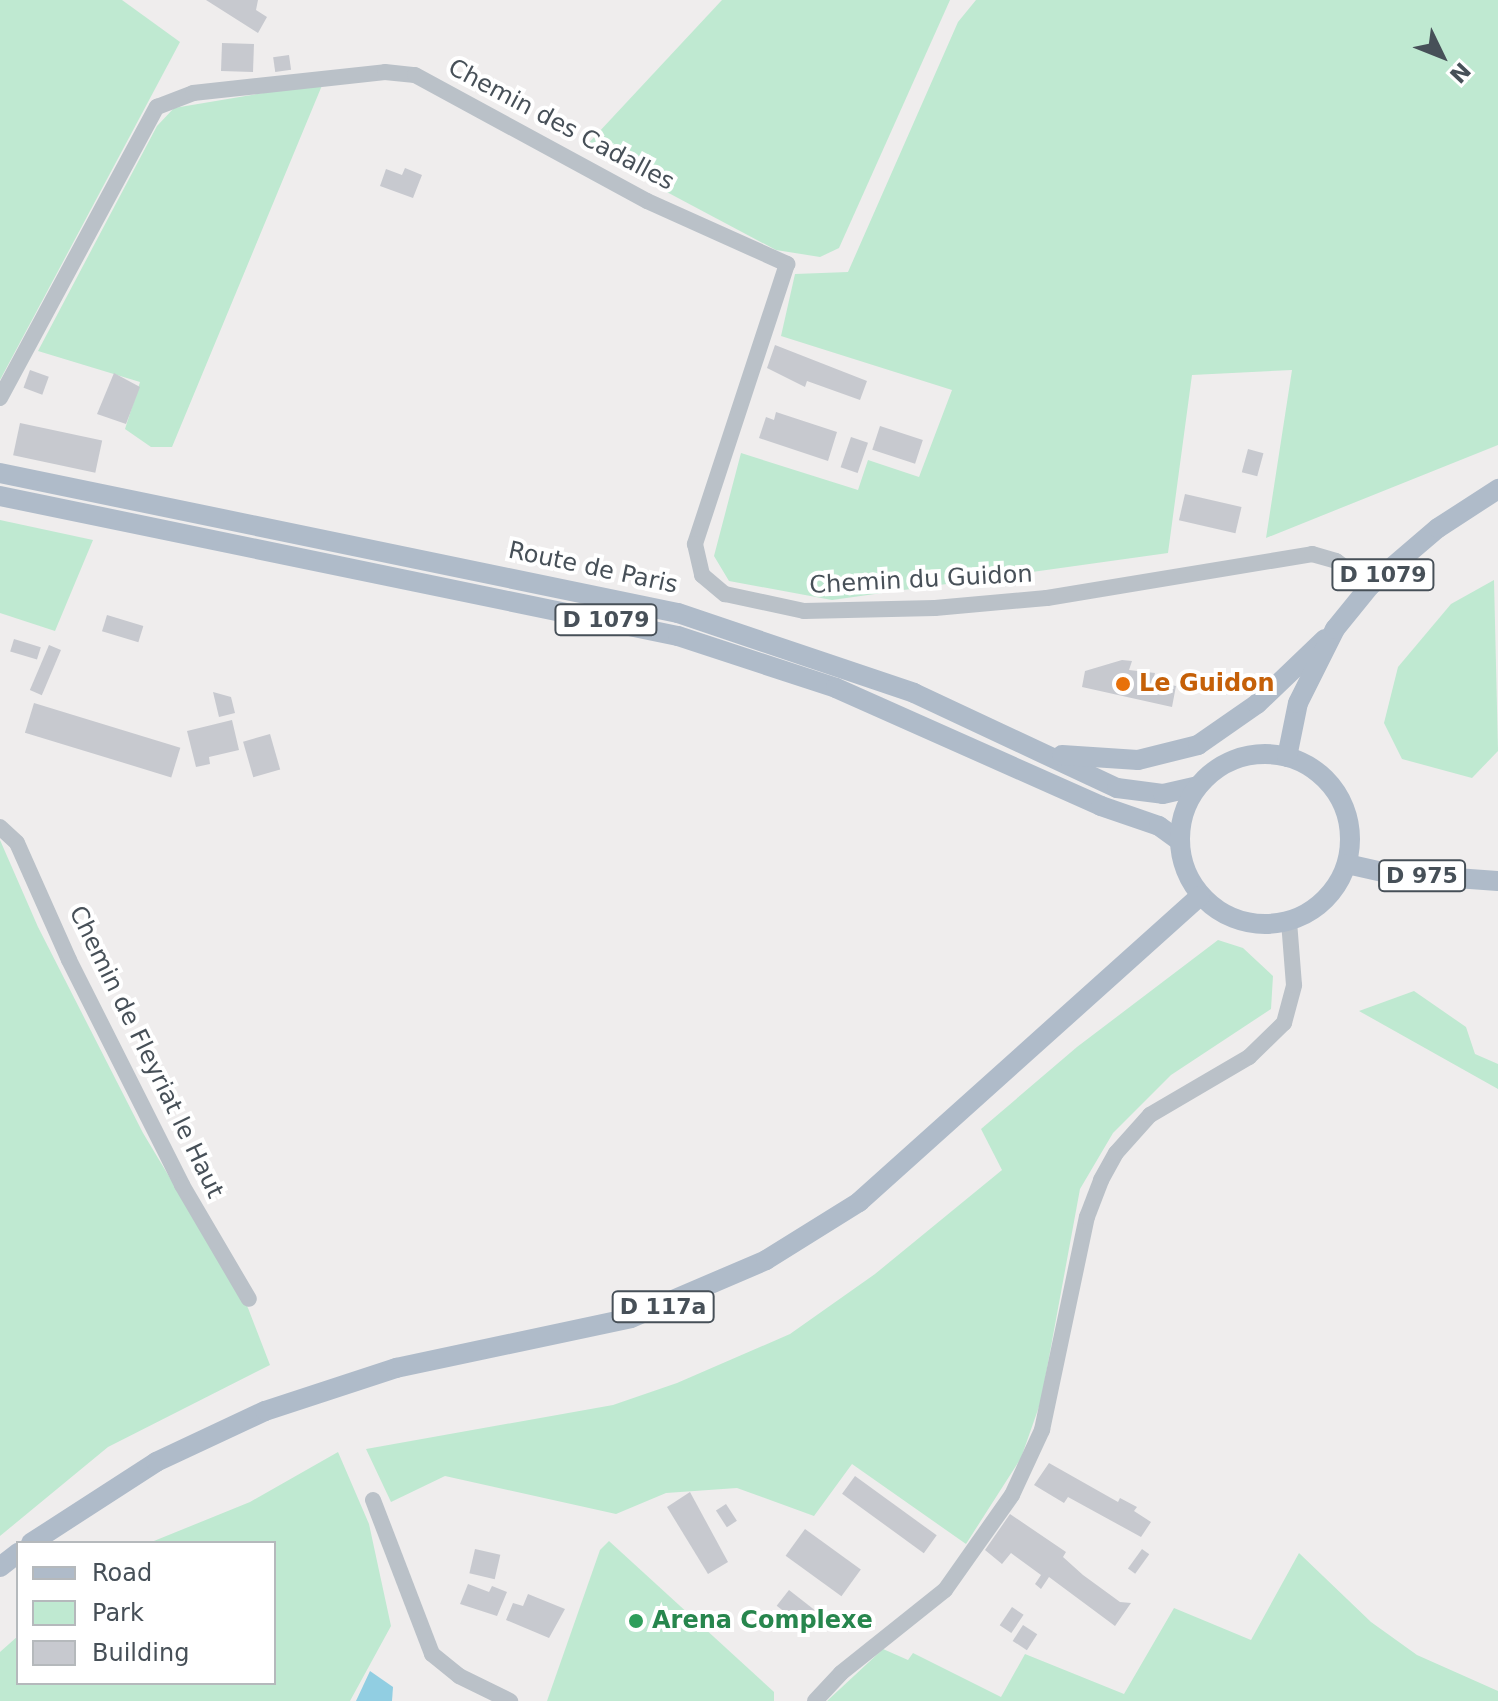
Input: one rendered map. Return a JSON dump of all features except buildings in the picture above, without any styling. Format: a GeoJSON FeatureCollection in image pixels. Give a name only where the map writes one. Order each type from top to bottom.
{"type":"FeatureCollection","features":[{"type":"Feature","properties":{"kind":"main road","name":"Route de Paris"},"geometry":{"type":"LineString","coordinates":[[0,473],[678,613],[914,693],[1117,788],[1143,794],[1198,786]]}},
{"type":"Feature","properties":{"kind":"main road","name":"D 1079"},"geometry":{"type":"LineString","coordinates":[[1287,757],[1298,703],[1335,629],[1370,586],[1438,528],[1498,489]]}},
{"type":"Feature","properties":{"kind":"main road","name":"Route de Paris"},"geometry":{"type":"LineString","coordinates":[[0,496],[678,636],[850,694],[1101,806],[1159,826],[1180,841]]}},
{"type":"Feature","properties":{"kind":"main road"},"geometry":{"type":"LineString","coordinates":[[1046,754],[1138,760],[1198,745],[1257,704],[1335,629]]}},
{"type":"Feature","properties":{"kind":"main road"},"geometry":{"type":"LineString","coordinates":[[1287,757],[1326,779],[1340,798],[1348,819],[1347,864],[1319,906],[1289,922],[1235,920],[1200,896],[1184,866],[1180,841],[1181,824],[1198,786],[1239,758],[1287,757]]}},
{"type":"Feature","properties":{"kind":"main road","name":"D 975"},"geometry":{"type":"LineString","coordinates":[[1347,864],[1387,873],[1498,881]]}},
{"type":"Feature","properties":{"kind":"main road","name":"D 117a"},"geometry":{"type":"LineString","coordinates":[[34,1541],[156,1462],[265,1411],[396,1368],[631,1318],[766,1260],[869,1193],[1200,896]]}},
{"type":"Feature","properties":{"kind":"main road"},"geometry":{"type":"LineString","coordinates":[[0,1567],[16,1555]]}},
{"type":"Feature","properties":{"kind":"street","name":"Chemin des Cadalles"},"geometry":{"type":"LineString","coordinates":[[0,398],[145,123],[157,107],[193,93],[372,73],[415,75],[647,201],[787,264]]}},
{"type":"Feature","properties":{"kind":"street","name":"Chemin du Guidon"},"geometry":{"type":"LineString","coordinates":[[787,264],[695,544],[702,575],[725,594],[804,611],[935,608],[1047,598],[1312,554],[1336,561],[1370,586]]}},
{"type":"Feature","properties":{"kind":"street","name":"Chemin de Fleyriat le Haut"},"geometry":{"type":"LineString","coordinates":[[0,827],[17,843],[69,960],[182,1185],[249,1299]]}},
{"type":"Feature","properties":{"kind":"street"},"geometry":{"type":"LineString","coordinates":[[815,1701],[841,1673],[945,1590],[1012,1495],[1042,1430],[1087,1217],[1101,1180],[1116,1153],[1150,1115],[1249,1057],[1284,1023],[1294,985],[1289,922]]}},
{"type":"Feature","properties":{"kind":"street"},"geometry":{"type":"LineString","coordinates":[[373,1500],[385,1520],[412,1613],[432,1654],[459,1676],[510,1701]]}},
{"type":"Feature","properties":{"kind":"green space"},"geometry":{"type":"Polygon","coordinates":[[[0,0],[122,0],[180,42],[0,380],[0,0]]]}},
{"type":"Feature","properties":{"kind":"green space"},"geometry":{"type":"Polygon","coordinates":[[[722,0],[950,0],[839,248],[820,257],[776,250],[584,148],[722,0]]]}},
{"type":"Feature","properties":{"kind":"green space"},"geometry":{"type":"Polygon","coordinates":[[[976,0],[1498,0],[1498,445],[1266,538],[1292,370],[1192,375],[1168,553],[832,600],[729,581],[714,556],[741,453],[858,490],[868,460],[919,477],[952,390],[781,336],[795,274],[848,272],[958,22],[976,0]]]}},
{"type":"Feature","properties":{"kind":"green space"},"geometry":{"type":"Polygon","coordinates":[[[323,83],[172,447],[151,447],[125,429],[140,382],[38,351],[157,126],[174,108],[323,83]]]}},
{"type":"Feature","properties":{"kind":"green space"},"geometry":{"type":"Polygon","coordinates":[[[0,520],[93,540],[55,631],[0,613],[0,520]]]}},
{"type":"Feature","properties":{"kind":"green space"},"geometry":{"type":"Polygon","coordinates":[[[1494,580],[1498,751],[1472,778],[1402,759],[1384,723],[1398,667],[1451,604],[1494,580]]]}},
{"type":"Feature","properties":{"kind":"green space"},"geometry":{"type":"Polygon","coordinates":[[[0,840],[38,927],[143,1133],[248,1308],[270,1365],[108,1447],[0,1536],[0,840]]]}},
{"type":"Feature","properties":{"kind":"green space"},"geometry":{"type":"Polygon","coordinates":[[[1218,940],[1243,948],[1273,976],[1271,1009],[1171,1075],[1113,1133],[1080,1189],[1041,1401],[1021,1458],[966,1544],[852,1464],[814,1516],[737,1488],[666,1493],[616,1514],[445,1476],[391,1502],[366,1449],[613,1405],[677,1383],[790,1334],[875,1274],[1002,1170],[981,1129],[1077,1047],[1218,940]]]}},
{"type":"Feature","properties":{"kind":"green space"},"geometry":{"type":"Polygon","coordinates":[[[1414,991],[1466,1027],[1475,1054],[1498,1064],[1498,1089],[1359,1011],[1414,991]]]}},
{"type":"Feature","properties":{"kind":"green space"},"geometry":{"type":"Polygon","coordinates":[[[338,1452],[369,1524],[391,1626],[350,1701],[0,1701],[0,1652],[16,1638],[16,1685],[276,1685],[276,1541],[154,1541],[250,1502],[338,1452]]]}},
{"type":"Feature","properties":{"kind":"green space","name":"Arena Complexe"},"geometry":{"type":"Polygon","coordinates":[[[609,1541],[774,1692],[774,1701],[547,1701],[600,1550],[609,1541]]]}},
{"type":"Feature","properties":{"kind":"green space"},"geometry":{"type":"Polygon","coordinates":[[[1299,1553],[1371,1622],[1417,1655],[1498,1691],[1498,1701],[827,1701],[883,1649],[908,1660],[913,1653],[1001,1697],[1025,1654],[1124,1694],[1174,1608],[1251,1640],[1299,1553]]]}},
{"type":"Feature","properties":{"kind":"water"},"geometry":{"type":"Polygon","coordinates":[[[370,1671],[393,1687],[392,1701],[356,1701],[370,1671]]]}},
{"type":"Feature","properties":{"kind":"place","name":"Le Guidon"},"geometry":{"type":"Point","coordinates":[1123,684]}},
{"type":"Feature","properties":{"kind":"place","name":"Arena Complexe"},"geometry":{"type":"Point","coordinates":[636,1621]}}]}
